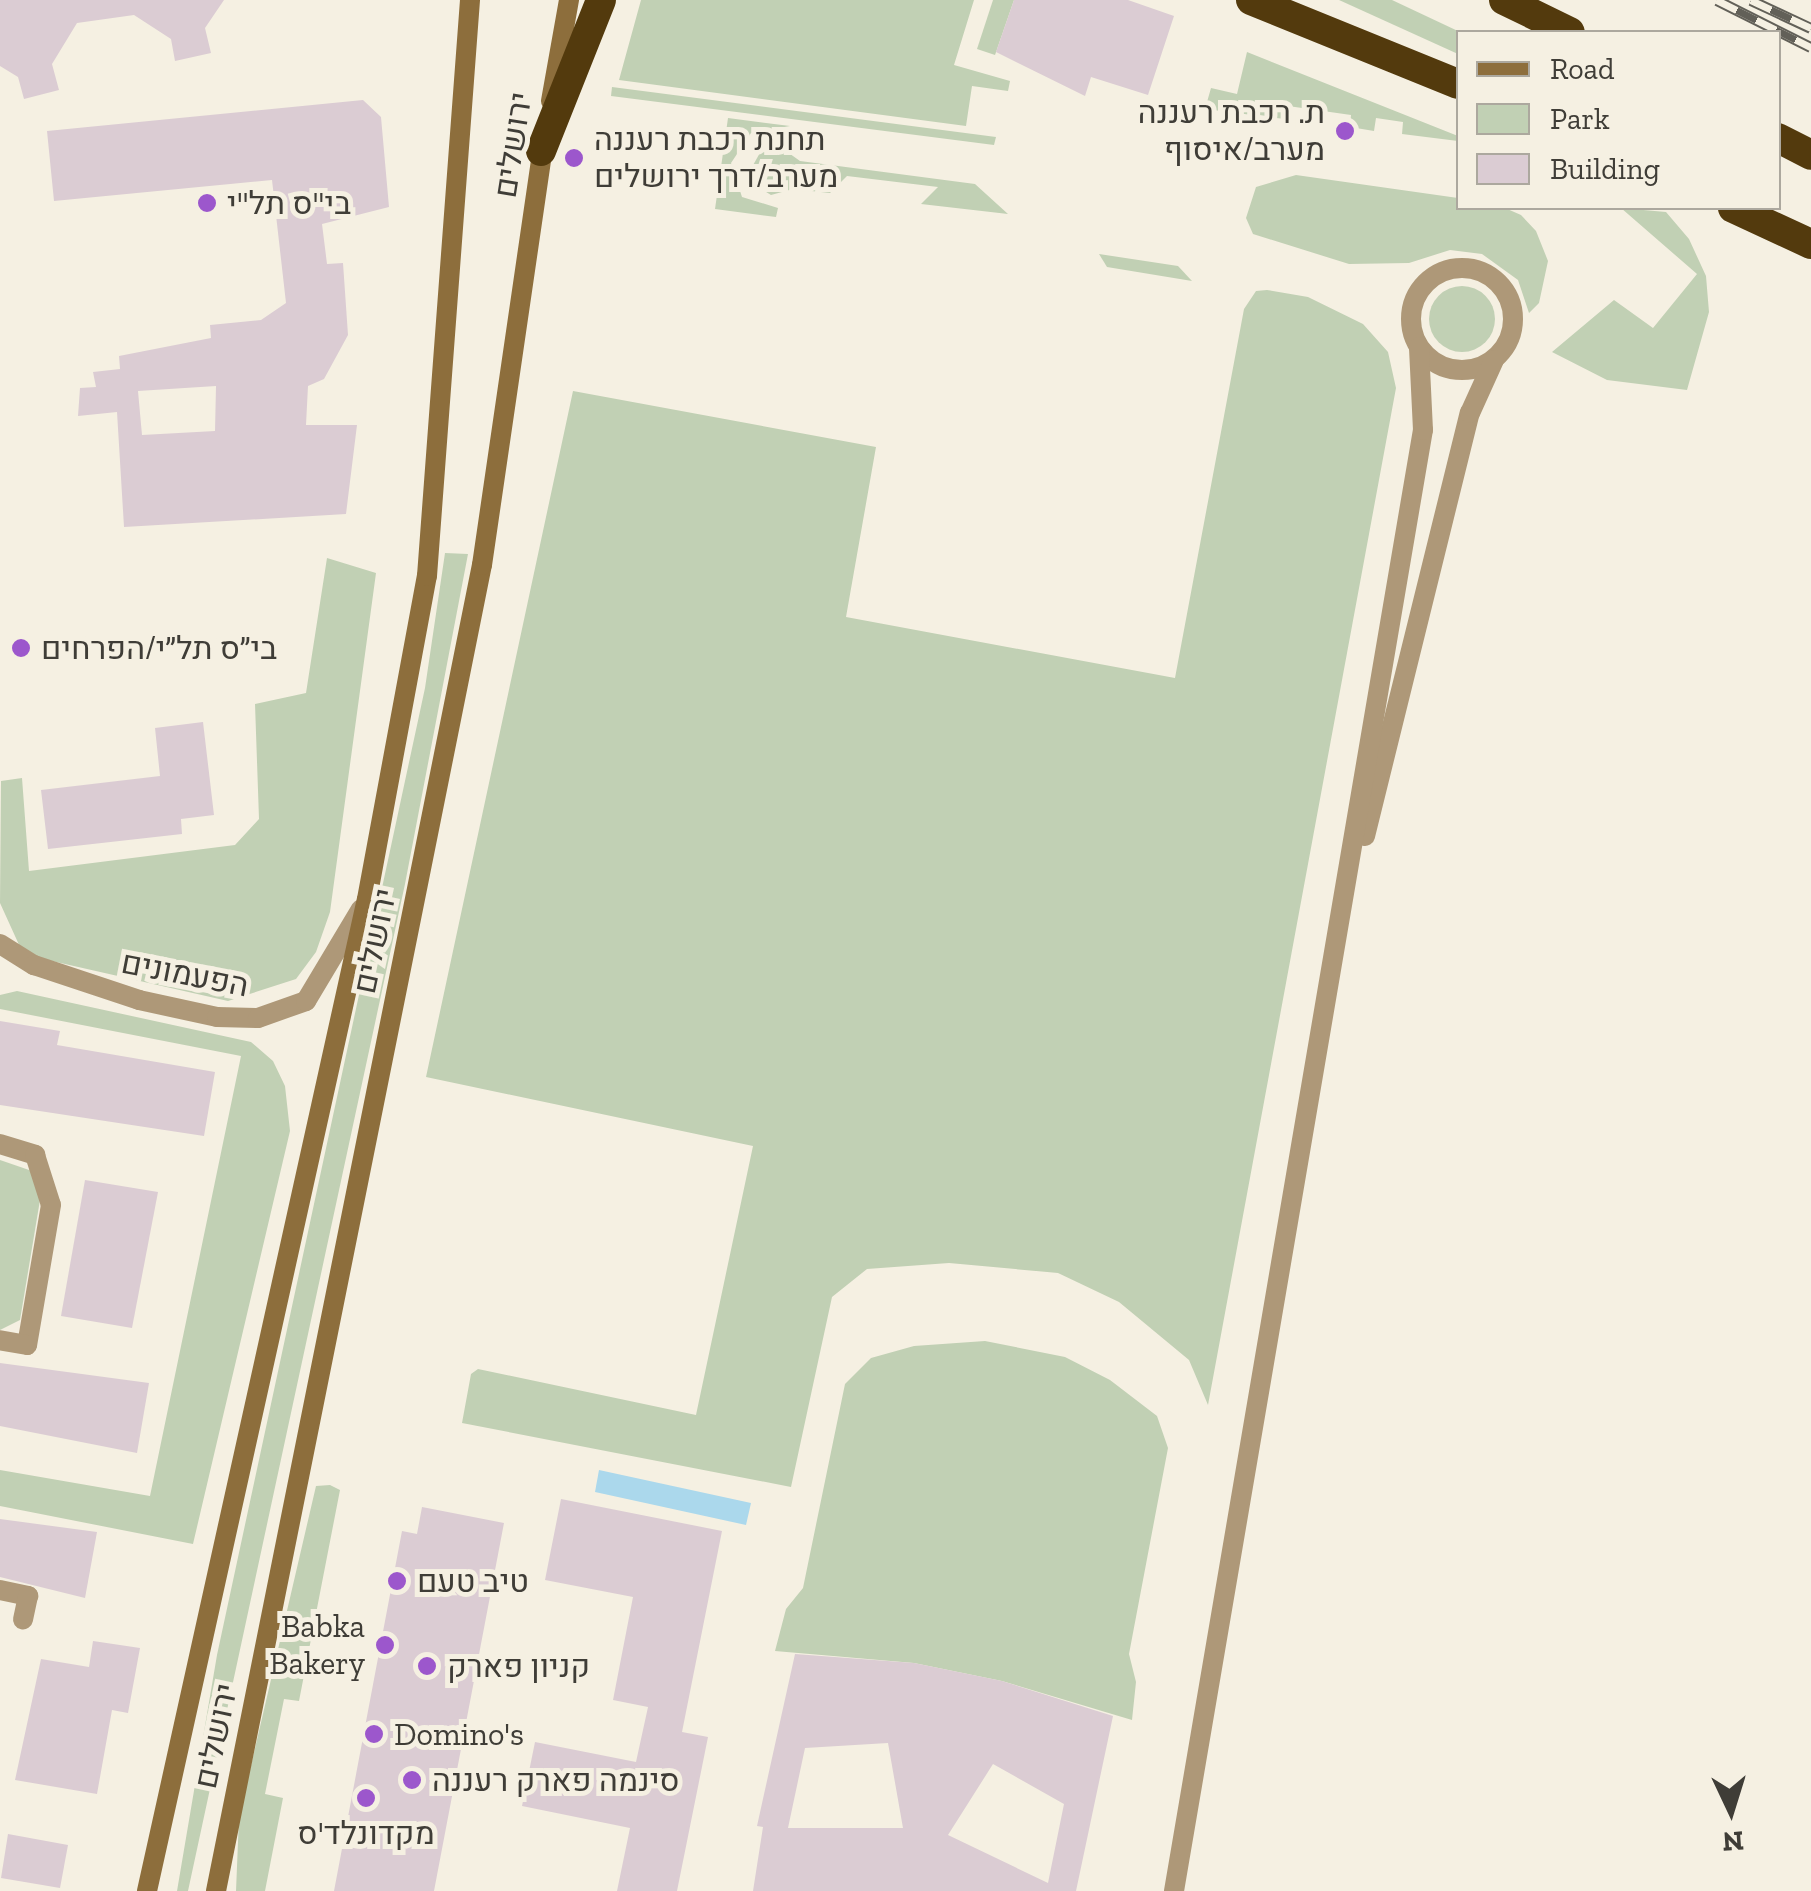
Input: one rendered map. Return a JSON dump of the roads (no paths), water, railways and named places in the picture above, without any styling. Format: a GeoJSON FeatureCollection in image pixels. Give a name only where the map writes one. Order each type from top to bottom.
{"type":"FeatureCollection","features":[{"type":"Feature","properties":{"kind":"highway"},"geometry":{"type":"LineString","coordinates":[[542,151],[601,0]]}},
{"type":"Feature","properties":{"kind":"highway"},"geometry":{"type":"LineString","coordinates":[[1251,0],[1456,83]]}},
{"type":"Feature","properties":{"kind":"highway"},"geometry":{"type":"LineString","coordinates":[[1504,0],[1566,30]]}},
{"type":"Feature","properties":{"kind":"highway"},"geometry":{"type":"LineString","coordinates":[[1781,140],[1811,155]]}},
{"type":"Feature","properties":{"kind":"highway"},"geometry":{"type":"LineString","coordinates":[[1737,210],[1811,244]]}},
{"type":"Feature","properties":{"kind":"main road","name":"ירושלים"},"geometry":{"type":"LineString","coordinates":[[148,1891],[367,899],[434,533],[470,0]]}},
{"type":"Feature","properties":{"kind":"main road","name":"ירושלים"},"geometry":{"type":"LineString","coordinates":[[216,1891],[482,565],[542,151],[569,0]]}},
{"type":"Feature","properties":{"kind":"street"},"geometry":{"type":"LineString","coordinates":[[1174,1891],[1423,430],[1419,347],[1411,325],[1418,293],[1444,271],[1477,270],[1492,278],[1512,305],[1510,339],[1494,360],[1470,413],[1337,944]]}},
{"type":"Feature","properties":{"kind":"street"},"geometry":{"type":"LineString","coordinates":[[1419,347],[1445,368],[1479,368],[1494,360]]}},
{"type":"Feature","properties":{"kind":"street","name":"הפעמונים"},"geometry":{"type":"LineString","coordinates":[[0,944],[34,965],[139,1000],[217,1018],[258,1018],[306,1000],[367,899]]}},
{"type":"Feature","properties":{"kind":"street"},"geometry":{"type":"LineString","coordinates":[[0,1144],[35,1155],[51,1204],[27,1345],[0,1340]]}},
{"type":"Feature","properties":{"kind":"street"},"geometry":{"type":"LineString","coordinates":[[0,1590],[28,1596],[23,1619]]}},
{"type":"Feature","properties":{"kind":"water"},"geometry":{"type":"Polygon","coordinates":[[[599,1470],[751,1503],[746,1525],[595,1492],[599,1470]]]}},
{"type":"Feature","properties":{"kind":"railway"},"geometry":{"type":"LineString","coordinates":[[1717,0],[1777,30]]}},
{"type":"Feature","properties":{"kind":"railway"},"geometry":{"type":"LineString","coordinates":[[1751,0],[1811,28]]}},
{"type":"Feature","properties":{"kind":"railway"},"geometry":{"type":"LineString","coordinates":[[1781,32],[1811,47]]}},
{"type":"Feature","properties":{"kind":"place","name":"ת. רכבת רעננה מערב/איסוף"},"geometry":{"type":"Point","coordinates":[1345,131]}},
{"type":"Feature","properties":{"kind":"place","name":"תחנת רכבת רעננה מערב/דרך ירושלים"},"geometry":{"type":"Point","coordinates":[574,158]}},
{"type":"Feature","properties":{"kind":"place","name":"בי\"ס תל\"י"},"geometry":{"type":"Point","coordinates":[207,203]}},
{"type":"Feature","properties":{"kind":"place","name":"בי״ס תל״י/הפרחים"},"geometry":{"type":"Point","coordinates":[21,648]}},
{"type":"Feature","properties":{"kind":"place","name":"טיב טעם"},"geometry":{"type":"Point","coordinates":[397,1581]}},
{"type":"Feature","properties":{"kind":"place","name":"Babka Bakery"},"geometry":{"type":"Point","coordinates":[385,1645]}},
{"type":"Feature","properties":{"kind":"place","name":"קניון פארק"},"geometry":{"type":"Point","coordinates":[427,1666]}},
{"type":"Feature","properties":{"kind":"place","name":"Domino's"},"geometry":{"type":"Point","coordinates":[374,1734]}},
{"type":"Feature","properties":{"kind":"place","name":"סינמה פארק רעננה"},"geometry":{"type":"Point","coordinates":[412,1780]}},
{"type":"Feature","properties":{"kind":"place","name":"מקדונלד'ס"},"geometry":{"type":"Point","coordinates":[366,1798]}}]}
